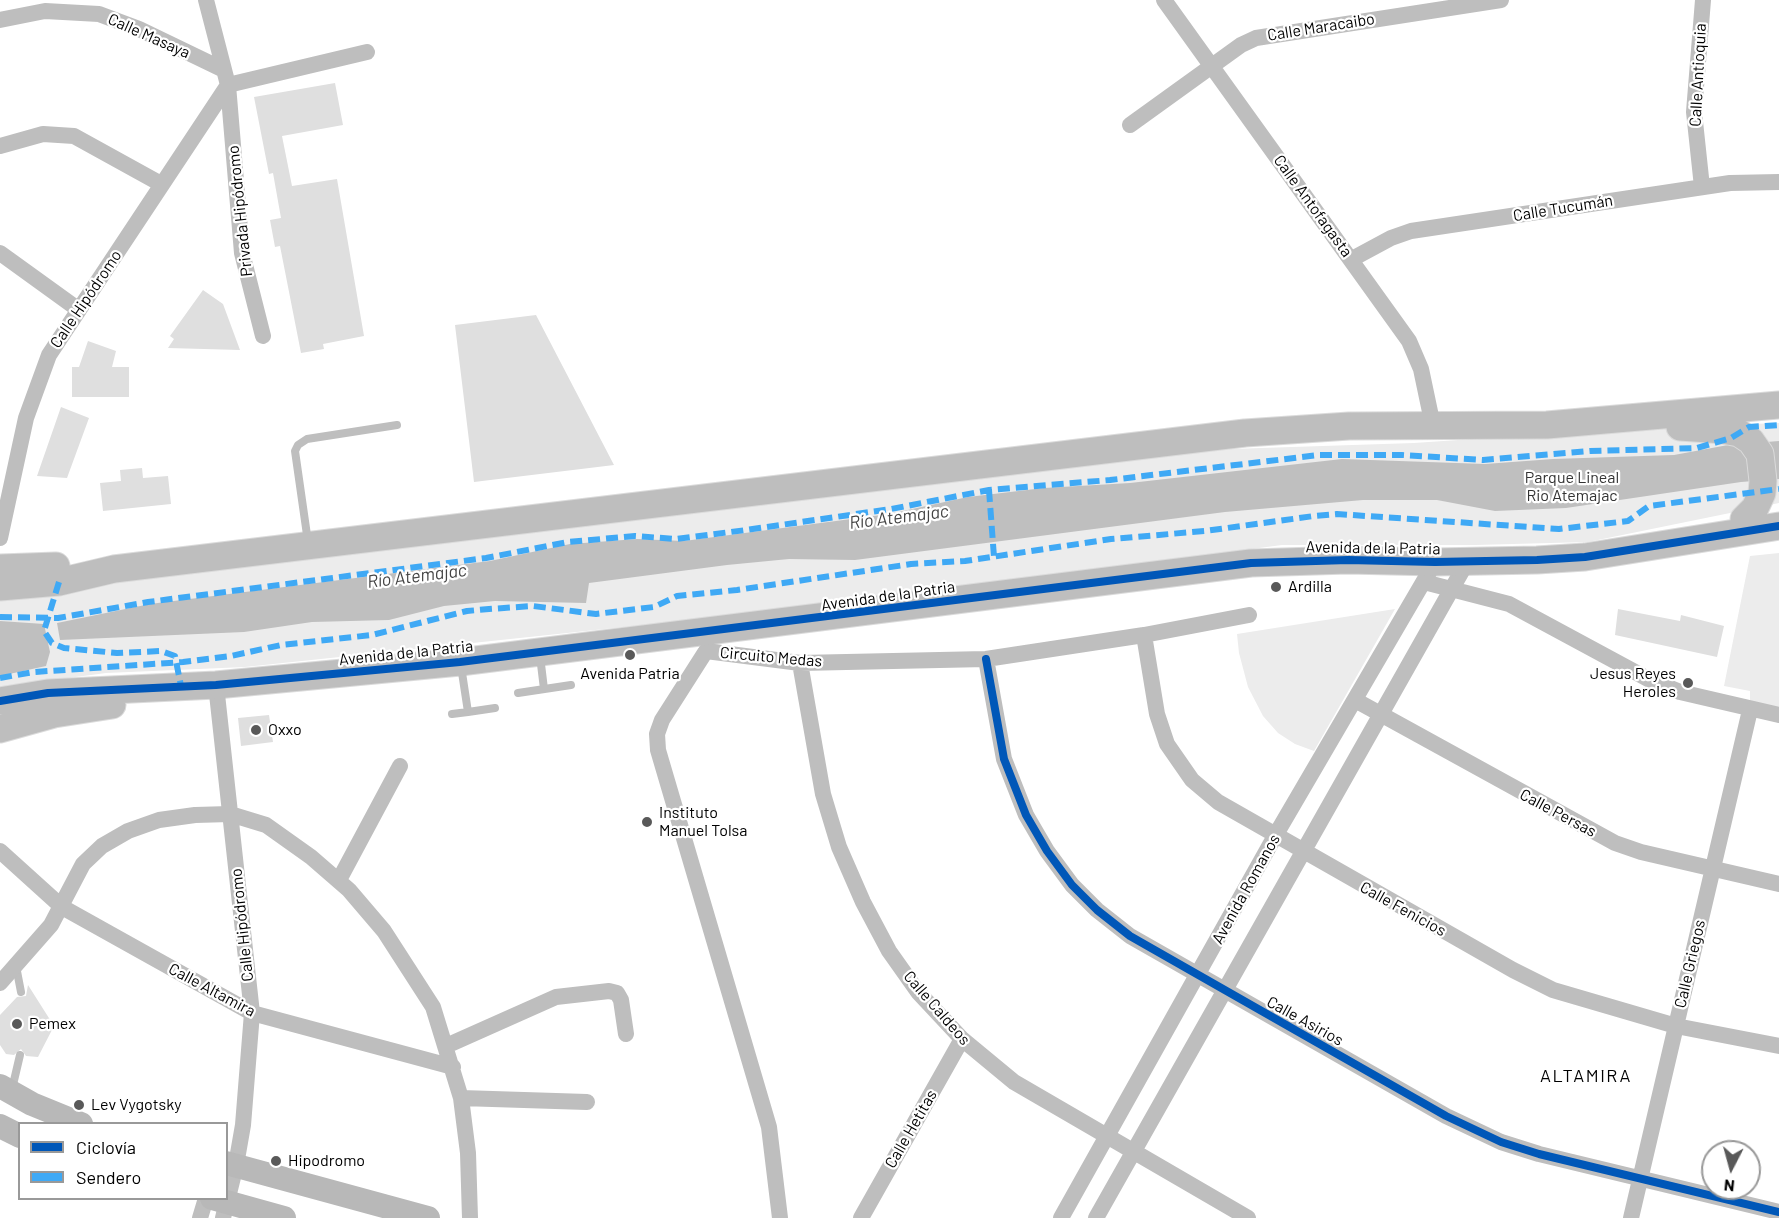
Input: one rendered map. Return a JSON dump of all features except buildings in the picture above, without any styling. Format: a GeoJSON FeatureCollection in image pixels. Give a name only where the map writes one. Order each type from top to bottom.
{"type":"FeatureCollection","features":[{"type":"Feature","properties":{"kind":"main road"},"geometry":{"type":"LineString","coordinates":[[0,587],[59,582],[114,569],[1245,433],[1349,426],[1505,427],[1779,405]]}},
{"type":"Feature","properties":{"kind":"main road"},"geometry":{"type":"LineString","coordinates":[[1598,421],[1723,430],[1739,433],[1751,441],[1760,454],[1762,493],[1755,508],[1744,519]]}},
{"type":"Feature","properties":{"kind":"main road"},"geometry":{"type":"LineString","coordinates":[[1618,552],[1661,532],[1779,514]]}},
{"type":"Feature","properties":{"kind":"main road","name":"Avenida de la Patria"},"geometry":{"type":"LineString","coordinates":[[0,701],[48,693],[216,685],[460,662],[539,652],[699,643],[1251,563],[1348,560],[1430,572],[1467,562],[1537,560],[1618,552],[1779,526]]}},
{"type":"Feature","properties":{"kind":"main road"},"geometry":{"type":"LineString","coordinates":[[0,568],[59,566],[114,569]]}},
{"type":"Feature","properties":{"kind":"main road","name":"Avenida de la Patria"},"geometry":{"type":"LineString","coordinates":[[0,729],[54,714],[163,699],[216,685]]}},
{"type":"Feature","properties":{"kind":"main road"},"geometry":{"type":"LineString","coordinates":[[6,1089],[76,1122]]}},
{"type":"Feature","properties":{"kind":"main road"},"geometry":{"type":"LineString","coordinates":[[0,1126],[18,1135]]}},
{"type":"Feature","properties":{"kind":"main road"},"geometry":{"type":"LineString","coordinates":[[231,1164],[429,1218]]}},
{"type":"Feature","properties":{"kind":"main road"},"geometry":{"type":"LineString","coordinates":[[217,1204],[284,1218]]}},
{"type":"Feature","properties":{"kind":"street","name":"Privada Hipódromo"},"geometry":{"type":"LineString","coordinates":[[206,0],[226,78],[242,254],[263,336]]}},
{"type":"Feature","properties":{"kind":"street","name":"Calle Antofagasta"},"geometry":{"type":"LineString","coordinates":[[1164,0],[1353,259],[1409,341],[1421,369],[1433,426]]}},
{"type":"Feature","properties":{"kind":"street","name":"Calle Maracaibo"},"geometry":{"type":"LineString","coordinates":[[1130,125],[1241,45],[1275,33],[1502,0]]}},
{"type":"Feature","properties":{"kind":"street","name":"Calle Antioquia"},"geometry":{"type":"LineString","coordinates":[[1702,186],[1694,112],[1703,0]]}},
{"type":"Feature","properties":{"kind":"street","name":"Calle Masaya"},"geometry":{"type":"LineString","coordinates":[[0,20],[71,5],[139,29],[226,78]]}},
{"type":"Feature","properties":{"kind":"street"},"geometry":{"type":"LineString","coordinates":[[226,78],[367,52]]}},
{"type":"Feature","properties":{"kind":"street","name":"Calle Hipódromo"},"geometry":{"type":"LineString","coordinates":[[0,538],[26,418],[49,355],[161,184],[203,126],[226,78]]}},
{"type":"Feature","properties":{"kind":"street"},"geometry":{"type":"LineString","coordinates":[[0,146],[43,134],[74,136],[161,184]]}},
{"type":"Feature","properties":{"kind":"street","name":"Calle Tucumán"},"geometry":{"type":"LineString","coordinates":[[1353,259],[1391,238],[1411,231],[1702,186],[1742,181],[1779,182]]}},
{"type":"Feature","properties":{"kind":"street"},"geometry":{"type":"LineString","coordinates":[[0,253],[79,310]]}},
{"type":"Feature","properties":{"kind":"street","name":"Avenida Romanos"},"geometry":{"type":"LineString","coordinates":[[1096,1218],[1467,562]]}},
{"type":"Feature","properties":{"kind":"street"},"geometry":{"type":"LineString","coordinates":[[1430,572],[1452,589],[1509,604],[1528,612],[1616,663],[1680,692],[1749,710],[1779,715]]}},
{"type":"Feature","properties":{"kind":"street","name":"Avenida Romanos"},"geometry":{"type":"LineString","coordinates":[[1061,1218],[1275,836],[1430,572]]}},
{"type":"Feature","properties":{"kind":"street","name":"Circuito Medas"},"geometry":{"type":"LineString","coordinates":[[780,1218],[769,1127],[658,750],[657,734],[662,720],[699,643],[800,663],[986,659],[1144,635],[1249,615]]}},
{"type":"Feature","properties":{"kind":"street","name":"Calle Fenicios"},"geometry":{"type":"LineString","coordinates":[[1144,635],[1157,714],[1167,744],[1177,762],[1192,780],[1218,801],[1303,852],[1513,970],[1553,990],[1676,1026],[1779,1046]]}},
{"type":"Feature","properties":{"kind":"street","name":"Calle Asirios"},"geometry":{"type":"LineString","coordinates":[[986,659],[1004,759],[1026,815],[1047,851],[1072,885],[1097,910],[1130,936],[1197,976],[1473,1129],[1539,1154],[1779,1212]]}},
{"type":"Feature","properties":{"kind":"street","name":"Calle Caldeos"},"geometry":{"type":"LineString","coordinates":[[800,663],[823,794],[839,847],[859,893],[889,951],[918,992],[962,1040],[1014,1082],[1248,1218]]}},
{"type":"Feature","properties":{"kind":"street","name":"Calle Hipódromo"},"geometry":{"type":"LineString","coordinates":[[216,685],[252,1013],[249,1065],[231,1164]]}},
{"type":"Feature","properties":{"kind":"street","name":"Calle Persas"},"geometry":{"type":"LineString","coordinates":[[1355,700],[1615,843],[1779,884]]}},
{"type":"Feature","properties":{"kind":"street","name":"Calle Griegos"},"geometry":{"type":"LineString","coordinates":[[1631,1218],[1749,710]]}},
{"type":"Feature","properties":{"kind":"street"},"geometry":{"type":"LineString","coordinates":[[339,880],[400,766]]}},
{"type":"Feature","properties":{"kind":"street"},"geometry":{"type":"LineString","coordinates":[[0,983],[51,925],[83,864],[102,846],[128,831],[159,820],[230,814],[266,825],[339,880],[384,931],[433,1007],[461,1098],[468,1153],[470,1218]]}},
{"type":"Feature","properties":{"kind":"street","name":"Calle Altamira"},"geometry":{"type":"LineString","coordinates":[[0,851],[62,907],[252,1013],[453,1067]]}},
{"type":"Feature","properties":{"kind":"street"},"geometry":{"type":"LineString","coordinates":[[446,1046],[556,997],[609,991],[617,993],[621,1000],[627,1034]]}},
{"type":"Feature","properties":{"kind":"street","name":"Calle Hetitas"},"geometry":{"type":"LineString","coordinates":[[861,1218],[962,1040]]}},
{"type":"Feature","properties":{"kind":"street"},"geometry":{"type":"LineString","coordinates":[[461,1098],[587,1102]]}},
{"type":"Feature","properties":{"kind":"street","name":"Calle Hipódromo"},"geometry":{"type":"LineString","coordinates":[[200,1218],[217,1204]]}},
{"type":"Feature","properties":{"kind":"lane"},"geometry":{"type":"LineString","coordinates":[[309,546],[295,452],[298,445],[307,440],[396,425]]}},
{"type":"Feature","properties":{"kind":"lane"},"geometry":{"type":"LineString","coordinates":[[539,652],[544,689]]}},
{"type":"Feature","properties":{"kind":"lane"},"geometry":{"type":"LineString","coordinates":[[460,662],[468,712]]}},
{"type":"Feature","properties":{"kind":"lane"},"geometry":{"type":"LineString","coordinates":[[518,693],[571,685]]}},
{"type":"Feature","properties":{"kind":"lane"},"geometry":{"type":"LineString","coordinates":[[452,714],[495,708]]}},
{"type":"Feature","properties":{"kind":"lane"},"geometry":{"type":"LineString","coordinates":[[16,965],[21,992]]}},
{"type":"Feature","properties":{"kind":"lane"},"geometry":{"type":"LineString","coordinates":[[6,1089],[20,1055]]}},
{"type":"Feature","properties":{"kind":"green space","name":"Parque Lineal Rio Atemajac"},"geometry":{"type":"Polygon","coordinates":[[[1779,423],[1779,503],[1588,542],[1475,545],[1282,545],[785,610],[245,667],[106,673],[0,687],[0,595],[635,517],[1231,449],[1414,443],[1635,428],[1779,423]]]}},
{"type":"Feature","properties":{"kind":"green space"},"geometry":{"type":"Polygon","coordinates":[[[1779,553],[1779,711],[1750,704],[1750,691],[1724,686],[1750,556],[1779,553]]]}},
{"type":"Feature","properties":{"kind":"green space"},"geometry":{"type":"Polygon","coordinates":[[[1395,609],[1314,751],[1295,744],[1278,733],[1263,716],[1248,687],[1239,653],[1237,634],[1395,609]]]}},
{"type":"Feature","properties":{"kind":"water","name":"Río Atemajac"},"geometry":{"type":"Polygon","coordinates":[[[1779,441],[1779,479],[1741,482],[1566,508],[1495,511],[1437,500],[1363,500],[1225,512],[855,560],[789,559],[589,583],[586,603],[495,601],[444,606],[389,620],[312,622],[244,632],[60,640],[57,623],[150,604],[490,561],[570,544],[637,539],[684,541],[889,514],[968,497],[1044,488],[1130,483],[1342,459],[1485,464],[1674,455],[1728,445],[1779,441]]]}},
{"type":"Feature","properties":{"kind":"water"},"geometry":{"type":"Polygon","coordinates":[[[0,621],[44,624],[50,652],[46,666],[0,676],[0,621]]]}},
{"type":"Feature","properties":{"kind":"marked path"},"geometry":{"type":"LineString","coordinates":[[0,617],[58,618],[148,602],[486,558],[568,542],[635,536],[676,539],[891,509],[989,490],[1110,480],[1319,455],[1402,455],[1483,460],[1590,451],[1697,448],[1731,438],[1749,427],[1779,425]]}},
{"type":"Feature","properties":{"kind":"marked path"},"geometry":{"type":"LineString","coordinates":[[0,678],[34,672],[183,662],[231,656],[281,645],[372,635],[467,611],[533,606],[596,614],[654,607],[677,596],[737,590],[911,564],[965,561],[1111,539],[1205,531],[1314,516],[1337,514],[1559,529],[1628,521],[1649,506],[1779,489]]}},
{"type":"Feature","properties":{"kind":"marked path"},"geometry":{"type":"LineString","coordinates":[[989,490],[994,557]]}},
{"type":"Feature","properties":{"kind":"marked path"},"geometry":{"type":"LineString","coordinates":[[59,582],[44,631],[52,643],[64,648],[117,653],[161,651],[175,656],[181,686]]}},
{"type":"Feature","properties":{"kind":"cycle path"},"geometry":{"type":"LineString","coordinates":[[0,701],[48,693],[216,685],[460,662],[1251,563],[1348,560],[1435,562],[1585,557],[1779,526]]}},
{"type":"Feature","properties":{"kind":"cycle path"},"geometry":{"type":"LineString","coordinates":[[986,659],[1004,759],[1026,815],[1047,851],[1072,885],[1097,910],[1130,936],[1446,1116],[1501,1142],[1539,1154],[1779,1212]]}},
{"type":"Feature","properties":{"kind":"place","name":"Ardilla"},"geometry":{"type":"Point","coordinates":[1276,587]}},
{"type":"Feature","properties":{"kind":"place","name":"Avenida Patria"},"geometry":{"type":"Point","coordinates":[630,655]}},
{"type":"Feature","properties":{"kind":"place","name":"Jesus Reyes Heroles"},"geometry":{"type":"Point","coordinates":[1688,683]}},
{"type":"Feature","properties":{"kind":"place","name":"Oxxo"},"geometry":{"type":"Point","coordinates":[256,730]}},
{"type":"Feature","properties":{"kind":"place","name":"Instituto Manuel Tolsa"},"geometry":{"type":"Point","coordinates":[647,822]}},
{"type":"Feature","properties":{"kind":"place","name":"Pemex"},"geometry":{"type":"Point","coordinates":[17,1024]}},
{"type":"Feature","properties":{"kind":"place","name":"Lev Vygotsky"},"geometry":{"type":"Point","coordinates":[79,1105]}},
{"type":"Feature","properties":{"kind":"place","name":"Hipodromo"},"geometry":{"type":"Point","coordinates":[276,1161]}},
{"type":"Feature","properties":{"kind":"district","name":"ALTAMIRA"},"geometry":{"type":"Point","coordinates":[1586,1076]}}]}
